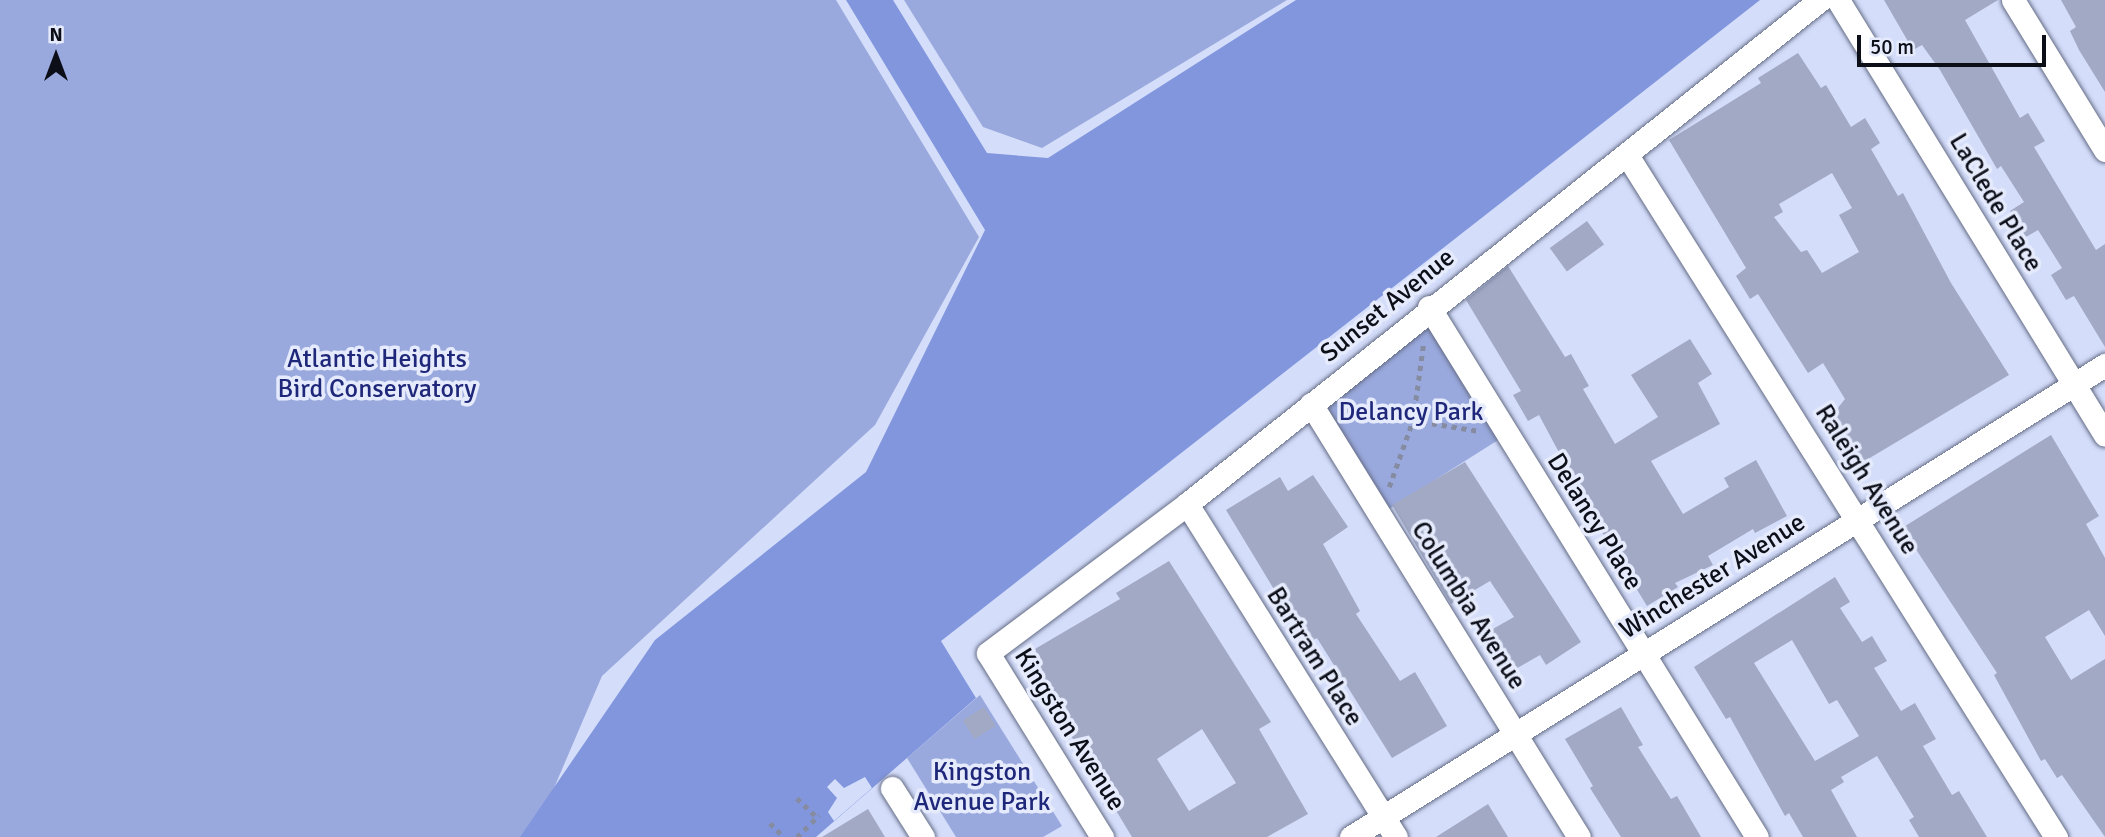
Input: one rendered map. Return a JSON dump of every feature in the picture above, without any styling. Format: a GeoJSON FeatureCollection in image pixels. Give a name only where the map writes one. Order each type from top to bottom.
{"type":"FeatureCollection","features":[{"type":"Feature","properties":{"kind":"street","name":"Sunset Avenue"},"geometry":{"type":"LineString","coordinates":[[988,653],[1187,504],[1429,307],[1627,155],[1820,0]]}},
{"type":"Feature","properties":{"kind":"street","name":"LaClede Place"},"geometry":{"type":"LineString","coordinates":[[1838,0],[2105,435]]}},
{"type":"Feature","properties":{"kind":"street"},"geometry":{"type":"LineString","coordinates":[[2013,0],[2105,150]]}},
{"type":"Feature","properties":{"kind":"street","name":"Raleigh Avenue"},"geometry":{"type":"LineString","coordinates":[[1627,155],[2056,837]]}},
{"type":"Feature","properties":{"kind":"street","name":"Delancy Place"},"geometry":{"type":"LineString","coordinates":[[1429,307],[1756,837]]}},
{"type":"Feature","properties":{"kind":"street","name":"Winchester Avenue"},"geometry":{"type":"LineString","coordinates":[[1351,837],[2105,365]]}},
{"type":"Feature","properties":{"kind":"street","name":"Columbia Avenue"},"geometry":{"type":"LineString","coordinates":[[1311,404],[1579,837]]}},
{"type":"Feature","properties":{"kind":"street","name":"Bartram Place"},"geometry":{"type":"LineString","coordinates":[[1187,504],[1396,837]]}},
{"type":"Feature","properties":{"kind":"street","name":"Kingston Avenue"},"geometry":{"type":"LineString","coordinates":[[988,653],[1102,837]]}},
{"type":"Feature","properties":{"kind":"street"},"geometry":{"type":"LineString","coordinates":[[892,788],[923,837]]}},
{"type":"Feature","properties":{"kind":"path"},"geometry":{"type":"LineString","coordinates":[[1378,516],[1413,420],[1429,307]]}},
{"type":"Feature","properties":{"kind":"path"},"geometry":{"type":"LineString","coordinates":[[1311,404],[1507,435]]}},
{"type":"Feature","properties":{"kind":"path"},"geometry":{"type":"LineString","coordinates":[[797,798],[818,816],[797,837]]}},
{"type":"Feature","properties":{"kind":"path"},"geometry":{"type":"LineString","coordinates":[[770,823],[784,837]]}},
{"type":"Feature","properties":{"kind":"green space","name":"Atlantic Heights Bird Conservatory"},"geometry":{"type":"Polygon","coordinates":[[[0,0],[836,0],[979,237],[875,425],[602,676],[533,837],[0,837],[0,0]]]}},
{"type":"Feature","properties":{"kind":"green space"},"geometry":{"type":"Polygon","coordinates":[[[904,0],[1287,0],[1042,148],[983,127],[904,0]]]}},
{"type":"Feature","properties":{"kind":"green space","name":"Delancy Park"},"geometry":{"type":"Polygon","coordinates":[[[1429,307],[1506,435],[1378,516],[1311,404],[1429,307]]]}},
{"type":"Feature","properties":{"kind":"green space","name":"Kingston Avenue Park"},"geometry":{"type":"Polygon","coordinates":[[[980,695],[1062,826],[1043,837],[956,837],[907,758],[980,695]]]}},
{"type":"Feature","properties":{"kind":"shaded area"},"geometry":{"type":"Polygon","coordinates":[[[846,0],[893,0],[987,153],[1048,158],[1296,0],[1760,0],[941,641],[976,698],[816,837],[520,837],[655,640],[866,472],[985,230],[846,0]]]}},
{"type":"Feature","properties":{"kind":"pier"},"geometry":{"type":"Polygon","coordinates":[[[865,777],[872,788],[834,821],[828,812],[837,798],[827,787],[835,779],[844,788],[865,777]]]}},
{"type":"Feature","properties":{"kind":"building"},"geometry":{"type":"Polygon","coordinates":[[[1884,0],[1998,0],[1965,20],[2020,118],[2028,113],[2045,141],[2034,147],[2096,250],[2105,244],[2105,347],[2074,296],[2066,300],[2051,275],[2062,268],[2038,230],[2026,237],[2010,211],[2024,202],[2001,166],[1997,169],[1940,70],[1922,45],[1913,50],[1884,0]]]}},
{"type":"Feature","properties":{"kind":"building"},"geometry":{"type":"Polygon","coordinates":[[[2061,0],[2105,0],[2105,92],[2079,50],[2070,31],[2076,27],[2061,0]]]}},
{"type":"Feature","properties":{"kind":"building"},"geometry":{"type":"Polygon","coordinates":[[[1798,53],[1821,88],[1826,85],[1851,127],[1865,118],[1880,143],[1871,149],[1898,196],[1903,193],[1951,283],[2009,375],[1863,462],[1833,414],[1845,399],[1823,363],[1808,373],[1758,294],[1750,299],[1736,276],[1746,268],[1669,140],[1761,83],[1758,78],[1798,53]],[[1832,173],[1779,204],[1783,212],[1774,217],[1801,252],[1807,250],[1822,273],[1859,252],[1839,215],[1852,208],[1832,173]]]}},
{"type":"Feature","properties":{"kind":"building"},"geometry":{"type":"Polygon","coordinates":[[[1587,221],[1604,244],[1567,271],[1550,248],[1587,221]]]}},
{"type":"Feature","properties":{"kind":"building"},"geometry":{"type":"Polygon","coordinates":[[[1508,266],[1565,357],[1571,354],[1589,386],[1583,389],[1615,444],[1658,417],[1631,375],[1690,339],[1712,374],[1698,383],[1720,424],[1651,461],[1683,514],[1729,487],[1724,478],[1756,460],[1787,516],[1755,533],[1753,529],[1708,556],[1713,565],[1675,583],[1678,587],[1647,606],[1567,475],[1570,473],[1539,415],[1528,421],[1513,395],[1521,391],[1466,300],[1508,266]]]}},
{"type":"Feature","properties":{"kind":"building"},"geometry":{"type":"Polygon","coordinates":[[[2051,435],[2099,516],[2086,524],[2105,558],[2105,636],[2089,610],[2045,637],[2071,680],[2105,659],[2105,837],[2062,775],[2057,778],[2045,759],[2041,761],[1994,675],[1997,673],[1902,528],[2051,435]]]}},
{"type":"Feature","properties":{"kind":"building"},"geometry":{"type":"Polygon","coordinates":[[[1465,462],[1581,642],[1546,665],[1540,655],[1507,674],[1484,634],[1514,617],[1490,581],[1451,604],[1392,505],[1465,462]]]}},
{"type":"Feature","properties":{"kind":"building"},"geometry":{"type":"Polygon","coordinates":[[[1313,475],[1348,527],[1323,544],[1360,611],[1356,614],[1400,681],[1415,672],[1447,726],[1392,758],[1317,638],[1307,644],[1226,510],[1280,477],[1288,491],[1313,475]]]}},
{"type":"Feature","properties":{"kind":"building"},"geometry":{"type":"Polygon","coordinates":[[[1169,561],[1271,722],[1259,729],[1308,814],[1267,837],[1132,837],[1023,656],[1120,599],[1116,593],[1169,561]],[[1202,729],[1157,759],[1189,811],[1236,783],[1202,729]]]}},
{"type":"Feature","properties":{"kind":"building"},"geometry":{"type":"Polygon","coordinates":[[[1835,577],[1850,602],[1840,608],[1862,642],[1872,636],[1887,661],[1874,668],[1901,711],[1915,703],[1936,739],[1923,746],[1952,795],[1959,791],[1987,837],[1919,837],[1909,820],[1914,817],[1877,756],[1841,777],[1844,782],[1831,790],[1857,837],[1803,837],[1789,813],[1785,816],[1730,717],[1726,719],[1694,667],[1835,577]],[[1792,640],[1754,663],[1815,761],[1859,736],[1837,700],[1829,704],[1792,640]]]}},
{"type":"Feature","properties":{"kind":"building"},"geometry":{"type":"Polygon","coordinates":[[[984,707],[996,726],[974,739],[963,720],[984,707]]]}},
{"type":"Feature","properties":{"kind":"building"},"geometry":{"type":"Polygon","coordinates":[[[1621,707],[1643,745],[1638,747],[1671,799],[1677,796],[1701,837],[1621,837],[1590,788],[1593,786],[1565,739],[1621,707]]]}},
{"type":"Feature","properties":{"kind":"building"},"geometry":{"type":"Polygon","coordinates":[[[1488,804],[1508,837],[1436,837],[1488,804]]]}},
{"type":"Feature","properties":{"kind":"building"},"geometry":{"type":"Polygon","coordinates":[[[868,809],[885,837],[822,837],[868,809]]]}}]}
